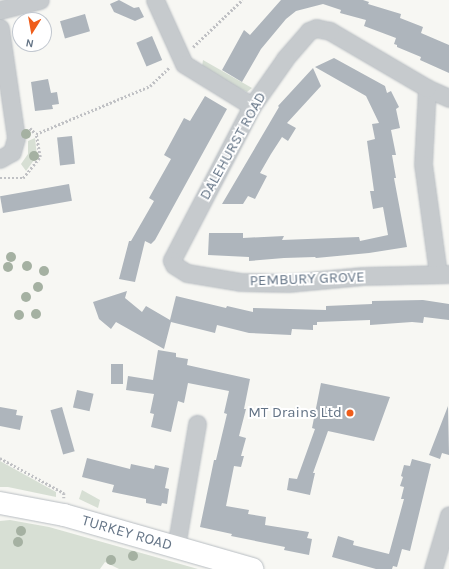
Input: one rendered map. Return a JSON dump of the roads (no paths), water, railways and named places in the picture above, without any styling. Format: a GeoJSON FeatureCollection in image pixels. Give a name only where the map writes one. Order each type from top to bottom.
{"type":"FeatureCollection","features":[{"type":"Feature","properties":{"kind":"street"},"geometry":{"type":"LineString","coordinates":[[0,10],[40,0]]}},
{"type":"Feature","properties":{"kind":"street"},"geometry":{"type":"LineString","coordinates":[[155,0],[184,64],[252,106]]}},
{"type":"Feature","properties":{"kind":"street"},"geometry":{"type":"LineString","coordinates":[[0,28],[16,138],[12,152],[0,159]]}},
{"type":"Feature","properties":{"kind":"street","name":"DALEHURST ROAD"},"geometry":{"type":"LineString","coordinates":[[172,260],[252,106],[285,59],[309,31],[316,28],[330,31],[427,88],[449,98]]}},
{"type":"Feature","properties":{"kind":"street"},"geometry":{"type":"LineString","coordinates":[[427,88],[423,164],[443,274]]}},
{"type":"Feature","properties":{"kind":"street","name":"PEMBURY GROVE"},"geometry":{"type":"LineString","coordinates":[[172,260],[174,265],[186,274],[241,282],[288,283],[363,276],[443,274]]}},
{"type":"Feature","properties":{"kind":"street"},"geometry":{"type":"LineString","coordinates":[[176,547],[197,424]]}},
{"type":"Feature","properties":{"kind":"street","name":"TURKEY ROAD"},"geometry":{"type":"LineString","coordinates":[[0,503],[64,515],[252,569]]}},
{"type":"Feature","properties":{"kind":"street"},"geometry":{"type":"LineString","coordinates":[[433,569],[449,515]]}},
{"type":"Feature","properties":{"kind":"place","name":"MT Drains Ltd"},"geometry":{"type":"Point","coordinates":[350,413]}}]}
